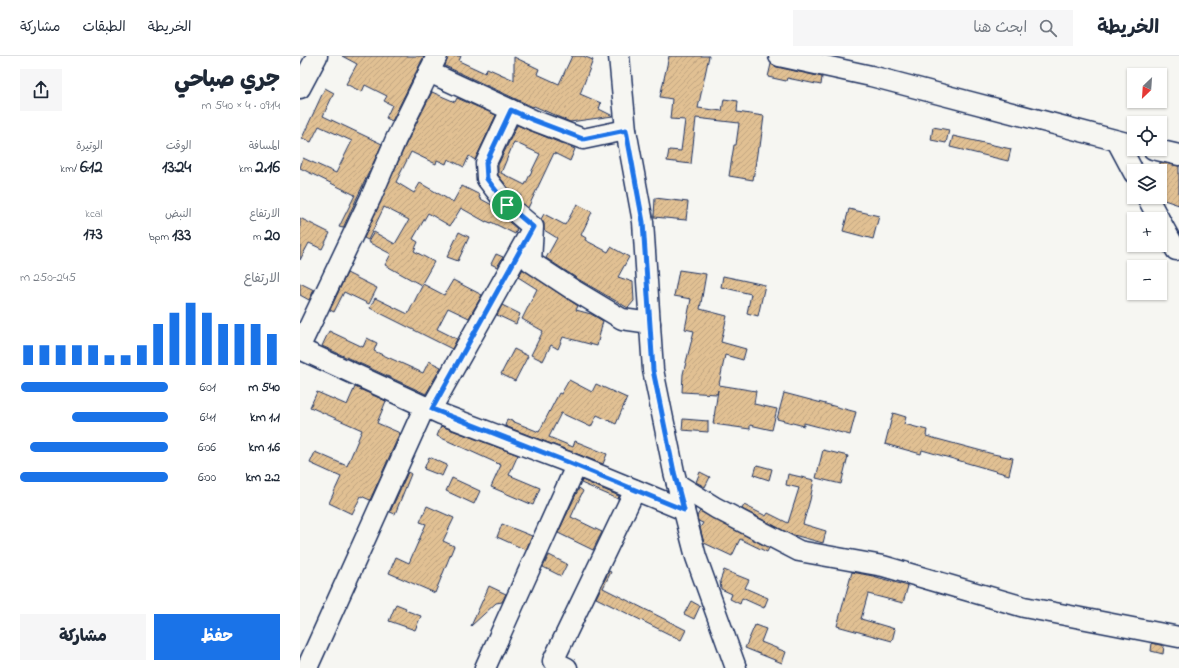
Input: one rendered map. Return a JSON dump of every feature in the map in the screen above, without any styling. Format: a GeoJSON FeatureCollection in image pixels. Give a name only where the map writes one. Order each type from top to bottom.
{"type":"FeatureCollection","features":[{"type":"Feature","properties":{"kind":"street"},"geometry":{"type":"LineString","coordinates":[[300,88],[317,56]]}},
{"type":"Feature","properties":{"kind":"street"},"geometry":{"type":"LineString","coordinates":[[619,56],[626,130],[643,222],[653,370],[677,484],[696,557],[736,668]]}},
{"type":"Feature","properties":{"kind":"street"},"geometry":{"type":"LineString","coordinates":[[779,56],[871,76],[1125,143],[1131,164]]}},
{"type":"Feature","properties":{"kind":"street"},"geometry":{"type":"LineString","coordinates":[[300,346],[368,204],[396,139],[433,64],[511,110],[583,139],[626,130]]}},
{"type":"Feature","properties":{"kind":"street"},"geometry":{"type":"LineString","coordinates":[[511,110],[486,163],[487,179],[507,205],[533,227]]}},
{"type":"Feature","properties":{"kind":"street"},"geometry":{"type":"LineString","coordinates":[[1167,152],[1179,155]]}},
{"type":"Feature","properties":{"kind":"street"},"geometry":{"type":"LineString","coordinates":[[533,227],[531,262],[622,320],[650,323]]}},
{"type":"Feature","properties":{"kind":"street"},"geometry":{"type":"LineString","coordinates":[[307,668],[428,408],[533,227]]}},
{"type":"Feature","properties":{"kind":"street"},"geometry":{"type":"LineString","coordinates":[[1167,233],[1176,250]]}},
{"type":"Feature","properties":{"kind":"street"},"geometry":{"type":"LineString","coordinates":[[300,349],[428,408],[684,510]]}},
{"type":"Feature","properties":{"kind":"street"},"geometry":{"type":"LineString","coordinates":[[300,360],[327,362]]}},
{"type":"Feature","properties":{"kind":"street"},"geometry":{"type":"LineString","coordinates":[[485,668],[576,466]]}},
{"type":"Feature","properties":{"kind":"street"},"geometry":{"type":"LineString","coordinates":[[677,484],[716,508],[799,551],[883,566],[1024,607],[1179,637]]}},
{"type":"Feature","properties":{"kind":"street"},"geometry":{"type":"LineString","coordinates":[[567,668],[553,661],[634,490]]}},
{"type":"Feature","properties":{"kind":"building"},"geometry":{"type":"Polygon","coordinates":[[[342,56],[424,56],[392,121],[386,118],[392,105],[384,101],[387,96],[365,85],[362,92],[346,84],[357,64],[342,56]]]}},
{"type":"Feature","properties":{"kind":"building"},"geometry":{"type":"Polygon","coordinates":[[[448,56],[461,56],[459,61],[485,73],[487,68],[514,80],[514,57],[539,69],[537,74],[559,84],[572,56],[583,56],[593,60],[580,94],[601,103],[599,109],[613,116],[570,122],[534,106],[533,107],[445,66],[448,56]]]}},
{"type":"Feature","properties":{"kind":"building"},"geometry":{"type":"Polygon","coordinates":[[[669,56],[709,56],[698,108],[722,111],[724,99],[738,101],[737,112],[764,116],[760,147],[758,147],[753,180],[729,176],[739,123],[696,118],[691,164],[667,161],[669,150],[681,151],[685,120],[670,119],[672,99],[660,97],[669,56]]]}},
{"type":"Feature","properties":{"kind":"building"},"geometry":{"type":"Polygon","coordinates":[[[771,64],[777,67],[822,77],[821,85],[787,78],[786,81],[768,77],[771,64]]]}},
{"type":"Feature","properties":{"kind":"building"},"geometry":{"type":"Polygon","coordinates":[[[325,88],[334,93],[323,116],[382,144],[343,228],[339,227],[355,195],[300,168],[303,158],[336,173],[352,141],[319,126],[311,142],[302,138],[325,88]]]}},
{"type":"Feature","properties":{"kind":"building"},"geometry":{"type":"Polygon","coordinates":[[[432,92],[455,102],[457,98],[496,115],[475,160],[469,156],[464,167],[448,159],[446,164],[437,160],[436,164],[411,152],[396,182],[414,193],[420,183],[453,202],[462,186],[480,195],[479,198],[492,205],[517,229],[515,234],[491,222],[486,222],[461,208],[450,226],[428,213],[413,239],[418,242],[414,251],[434,262],[421,285],[385,265],[391,254],[368,242],[374,232],[395,244],[409,220],[384,207],[368,240],[364,238],[406,144],[432,92]]]}},
{"type":"Feature","properties":{"kind":"building"},"geometry":{"type":"Polygon","coordinates":[[[517,125],[575,149],[570,161],[554,153],[528,208],[518,200],[521,195],[509,189],[498,175],[498,165],[517,125]],[[514,142],[501,173],[525,185],[540,154],[514,142]]]}},
{"type":"Feature","properties":{"kind":"building"},"geometry":{"type":"Polygon","coordinates":[[[933,127],[949,130],[946,143],[931,140],[933,127]]]}},
{"type":"Feature","properties":{"kind":"building"},"geometry":{"type":"Polygon","coordinates":[[[953,136],[1011,149],[1008,161],[950,147],[953,136]]]}},
{"type":"Feature","properties":{"kind":"building"},"geometry":{"type":"Polygon","coordinates":[[[1160,162],[1179,166],[1179,205],[1167,201],[1167,164],[1160,164],[1160,162]]]}},
{"type":"Feature","properties":{"kind":"building"},"geometry":{"type":"Polygon","coordinates":[[[655,198],[688,202],[686,220],[654,217],[655,198]]]}},
{"type":"Feature","properties":{"kind":"building"},"geometry":{"type":"Polygon","coordinates":[[[577,204],[592,212],[581,235],[586,238],[585,240],[608,252],[611,247],[629,257],[618,277],[633,282],[634,301],[628,308],[578,279],[546,258],[557,238],[544,230],[544,223],[541,219],[544,214],[565,225],[577,204]]]}},
{"type":"Feature","properties":{"kind":"building"},"geometry":{"type":"Polygon","coordinates":[[[849,209],[879,216],[873,239],[843,231],[849,209]]]}},
{"type":"Feature","properties":{"kind":"building"},"geometry":{"type":"Polygon","coordinates":[[[300,218],[330,233],[322,249],[309,243],[300,260],[300,218]]]}},
{"type":"Feature","properties":{"kind":"building"},"geometry":{"type":"Polygon","coordinates":[[[459,232],[469,237],[458,261],[447,257],[459,232]]]}},
{"type":"Feature","properties":{"kind":"building"},"geometry":{"type":"Polygon","coordinates":[[[496,254],[503,257],[497,267],[491,264],[496,254]]]}},
{"type":"Feature","properties":{"kind":"building"},"geometry":{"type":"Polygon","coordinates":[[[523,269],[578,306],[576,310],[591,314],[603,321],[597,346],[563,337],[558,349],[551,345],[543,361],[531,355],[543,331],[522,319],[537,289],[518,277],[523,269]]]}},
{"type":"Feature","properties":{"kind":"building"},"geometry":{"type":"Polygon","coordinates":[[[679,270],[706,274],[700,309],[727,316],[721,342],[746,349],[743,360],[725,355],[719,385],[756,391],[754,404],[777,409],[772,430],[750,425],[750,429],[713,424],[718,390],[717,394],[682,392],[683,374],[694,331],[685,329],[691,299],[674,296],[679,270]]]}},
{"type":"Feature","properties":{"kind":"building"},"geometry":{"type":"Polygon","coordinates":[[[347,273],[377,288],[369,304],[344,292],[334,312],[330,310],[347,273]]]}},
{"type":"Feature","properties":{"kind":"building"},"geometry":{"type":"Polygon","coordinates":[[[723,276],[765,285],[758,316],[747,313],[751,294],[721,287],[723,276]]]}},
{"type":"Feature","properties":{"kind":"building"},"geometry":{"type":"Polygon","coordinates":[[[453,280],[482,295],[469,318],[448,308],[437,329],[457,339],[452,349],[370,308],[375,298],[408,314],[423,284],[444,295],[453,280]]]}},
{"type":"Feature","properties":{"kind":"building"},"geometry":{"type":"Polygon","coordinates":[[[300,283],[314,290],[309,300],[300,295],[300,283]]]}},
{"type":"Feature","properties":{"kind":"building"},"geometry":{"type":"Polygon","coordinates":[[[502,305],[520,314],[516,324],[497,315],[502,305]]]}},
{"type":"Feature","properties":{"kind":"building"},"geometry":{"type":"Polygon","coordinates":[[[329,331],[363,347],[367,338],[377,343],[374,351],[423,373],[429,361],[441,367],[426,394],[322,346],[329,331]]]}},
{"type":"Feature","properties":{"kind":"building"},"geometry":{"type":"Polygon","coordinates":[[[514,349],[528,356],[515,381],[501,374],[514,349]]]}},
{"type":"Feature","properties":{"kind":"building"},"geometry":{"type":"Polygon","coordinates":[[[569,380],[592,392],[596,384],[627,398],[616,424],[597,415],[591,427],[561,413],[549,437],[573,447],[575,441],[607,454],[603,464],[505,426],[507,419],[539,432],[559,393],[561,394],[569,380]]]}},
{"type":"Feature","properties":{"kind":"building"},"geometry":{"type":"Polygon","coordinates":[[[355,387],[386,401],[377,423],[400,433],[370,500],[361,496],[352,514],[329,503],[341,477],[310,463],[315,452],[347,466],[362,430],[310,407],[317,392],[347,405],[355,387]]]}},
{"type":"Feature","properties":{"kind":"building"},"geometry":{"type":"Polygon","coordinates":[[[784,393],[856,412],[850,435],[804,423],[804,426],[777,419],[784,393]]]}},
{"type":"Feature","properties":{"kind":"building"},"geometry":{"type":"Polygon","coordinates":[[[893,413],[906,417],[904,424],[927,430],[926,436],[1013,458],[1009,475],[922,450],[921,454],[885,444],[893,413]]]}},
{"type":"Feature","properties":{"kind":"building"},"geometry":{"type":"Polygon","coordinates":[[[683,419],[708,421],[708,432],[682,430],[683,419]]]}},
{"type":"Feature","properties":{"kind":"building"},"geometry":{"type":"Polygon","coordinates":[[[441,426],[518,455],[509,475],[540,488],[533,505],[491,487],[501,465],[437,436],[441,426]]]}},
{"type":"Feature","properties":{"kind":"building"},"geometry":{"type":"Polygon","coordinates":[[[823,450],[848,456],[841,484],[816,478],[823,450]]]}},
{"type":"Feature","properties":{"kind":"building"},"geometry":{"type":"Polygon","coordinates":[[[429,457],[447,465],[442,476],[424,469],[429,457]]]}},
{"type":"Feature","properties":{"kind":"building"},"geometry":{"type":"Polygon","coordinates":[[[757,465],[772,469],[769,480],[754,475],[757,465]]]}},
{"type":"Feature","properties":{"kind":"building"},"geometry":{"type":"Polygon","coordinates":[[[408,472],[411,474],[395,514],[390,512],[408,472]]]}},
{"type":"Feature","properties":{"kind":"building"},"geometry":{"type":"Polygon","coordinates":[[[700,472],[710,477],[705,487],[696,482],[700,472]]]}},
{"type":"Feature","properties":{"kind":"building"},"geometry":{"type":"Polygon","coordinates":[[[788,474],[814,480],[803,524],[826,531],[823,543],[790,534],[742,509],[744,505],[766,516],[768,513],[788,523],[799,488],[786,485],[788,474]]]}},
{"type":"Feature","properties":{"kind":"building"},"geometry":{"type":"Polygon","coordinates":[[[452,478],[480,491],[474,504],[446,491],[452,478]]]}},
{"type":"Feature","properties":{"kind":"building"},"geometry":{"type":"Polygon","coordinates":[[[582,480],[619,496],[618,499],[581,483],[582,480]]]}},
{"type":"Feature","properties":{"kind":"building"},"geometry":{"type":"Polygon","coordinates":[[[579,488],[583,491],[571,517],[602,532],[593,550],[558,533],[579,488]]]}},
{"type":"Feature","properties":{"kind":"building"},"geometry":{"type":"Polygon","coordinates":[[[427,506],[454,518],[443,541],[454,546],[435,593],[389,573],[396,557],[409,563],[426,524],[420,522],[427,506]]]}},
{"type":"Feature","properties":{"kind":"building"},"geometry":{"type":"Polygon","coordinates":[[[700,511],[769,548],[767,552],[740,539],[732,556],[704,543],[700,528],[703,523],[698,521],[697,516],[700,511]]]}},
{"type":"Feature","properties":{"kind":"building"},"geometry":{"type":"Polygon","coordinates":[[[502,524],[532,536],[526,550],[497,537],[502,524]]]}},
{"type":"Feature","properties":{"kind":"building"},"geometry":{"type":"Polygon","coordinates":[[[549,555],[567,564],[561,576],[543,567],[549,555]]]}},
{"type":"Feature","properties":{"kind":"building"},"geometry":{"type":"Polygon","coordinates":[[[724,570],[749,580],[745,588],[768,598],[764,608],[742,598],[740,604],[730,599],[732,594],[721,589],[720,581],[724,570]]]}},
{"type":"Feature","properties":{"kind":"building"},"geometry":{"type":"Polygon","coordinates":[[[609,571],[611,572],[603,588],[686,630],[681,640],[596,598],[609,571]]]}},
{"type":"Feature","properties":{"kind":"building"},"geometry":{"type":"Polygon","coordinates":[[[852,572],[873,576],[908,586],[903,603],[868,594],[861,619],[895,629],[892,641],[837,626],[852,572]]]}},
{"type":"Feature","properties":{"kind":"building"},"geometry":{"type":"Polygon","coordinates":[[[489,586],[506,594],[502,602],[496,603],[471,626],[489,586]]]}},
{"type":"Feature","properties":{"kind":"building"},"geometry":{"type":"Polygon","coordinates":[[[691,601],[700,606],[694,619],[684,614],[691,601]]]}},
{"type":"Feature","properties":{"kind":"building"},"geometry":{"type":"Polygon","coordinates":[[[396,604],[406,608],[405,610],[421,616],[415,630],[389,621],[396,604]]]}},
{"type":"Feature","properties":{"kind":"building"},"geometry":{"type":"Polygon","coordinates":[[[755,625],[766,629],[761,642],[786,652],[782,663],[745,648],[755,625]]]}},
{"type":"Feature","properties":{"kind":"building"},"geometry":{"type":"Polygon","coordinates":[[[1152,643],[1164,646],[1163,654],[1151,651],[1152,643]]]}},
{"type":"Feature","properties":{"kind":"route"},"geometry":{"type":"LineString","coordinates":[[511,110],[583,139],[626,130],[643,222],[653,370],[674,472],[684,510],[565,461],[441,414],[432,409],[533,227],[507,205],[487,179],[486,163],[511,110]]}}]}
